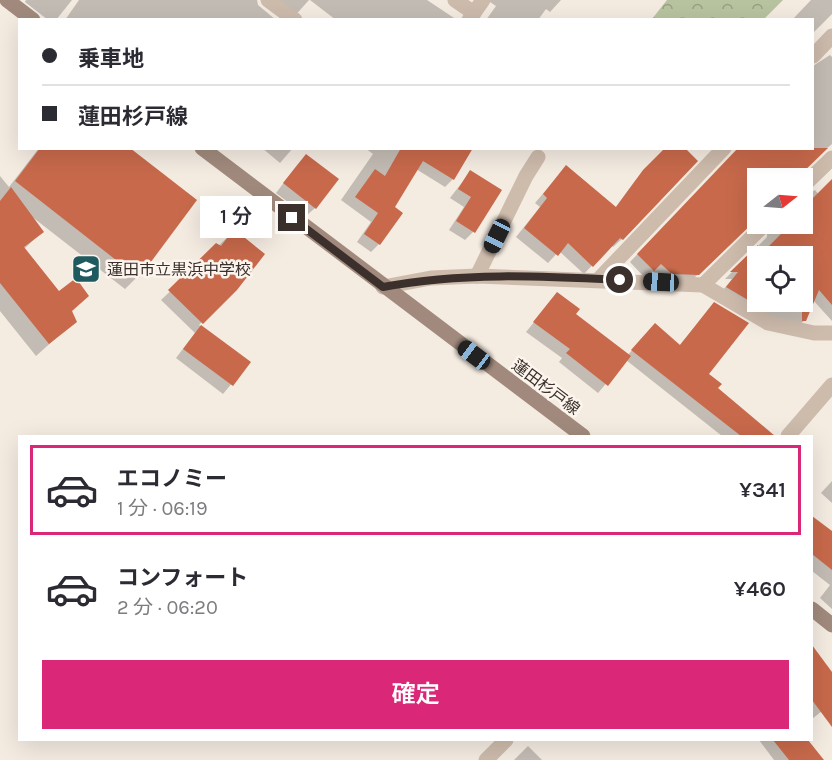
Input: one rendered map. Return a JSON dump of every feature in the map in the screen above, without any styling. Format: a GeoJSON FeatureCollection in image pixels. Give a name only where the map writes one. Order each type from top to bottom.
{"type":"FeatureCollection","features":[{"type":"Feature","properties":{"kind":"main road"},"geometry":{"type":"LineString","coordinates":[[8,0],[30,18]]}},
{"type":"Feature","properties":{"kind":"main road","name":"蓮田杉戸線"},"geometry":{"type":"LineString","coordinates":[[205,150],[582,435]]}},
{"type":"Feature","properties":{"kind":"main road"},"geometry":{"type":"LineString","coordinates":[[813,610],[832,625]]}},
{"type":"Feature","properties":{"kind":"street"},"geometry":{"type":"LineString","coordinates":[[268,0],[292,18]]}},
{"type":"Feature","properties":{"kind":"street"},"geometry":{"type":"LineString","coordinates":[[455,0],[471,16],[483,0]]}},
{"type":"Feature","properties":{"kind":"street"},"geometry":{"type":"LineString","coordinates":[[814,55],[832,36]]}},
{"type":"Feature","properties":{"kind":"street"},"geometry":{"type":"LineString","coordinates":[[599,279],[722,150]]}},
{"type":"Feature","properties":{"kind":"street"},"geometry":{"type":"LineString","coordinates":[[477,276],[526,176],[538,158]]}},
{"type":"Feature","properties":{"kind":"street"},"geometry":{"type":"LineString","coordinates":[[813,176],[832,158]]}},
{"type":"Feature","properties":{"kind":"street"},"geometry":{"type":"LineString","coordinates":[[703,285],[755,234]]}},
{"type":"Feature","properties":{"kind":"street"},"geometry":{"type":"LineString","coordinates":[[383,287],[431,278],[477,276],[599,279],[703,285],[768,324],[814,333],[832,333]]}},
{"type":"Feature","properties":{"kind":"street"},"geometry":{"type":"LineString","coordinates":[[789,435],[832,385]]}},
{"type":"Feature","properties":{"kind":"street"},"geometry":{"type":"LineString","coordinates":[[486,760],[505,741]]}},
{"type":"Feature","properties":{"kind":"green space"},"geometry":{"type":"Polygon","coordinates":[[[667,0],[783,0],[765,18],[653,18],[667,0]]]}},
{"type":"Feature","properties":{"kind":"building"},"geometry":{"type":"Polygon","coordinates":[[[828,148],[807,168],[747,168],[747,229],[699,275],[672,274],[661,264],[654,271],[637,254],[736,150],[828,148]]]}},
{"type":"Feature","properties":{"kind":"building"},"geometry":{"type":"Polygon","coordinates":[[[38,150],[133,150],[197,200],[139,278],[15,181],[38,150]]]}},
{"type":"Feature","properties":{"kind":"building"},"geometry":{"type":"Polygon","coordinates":[[[400,150],[472,150],[454,180],[423,161],[395,207],[403,213],[380,245],[364,234],[378,213],[355,197],[375,169],[385,176],[400,150]]]}},
{"type":"Feature","properties":{"kind":"building"},"geometry":{"type":"Polygon","coordinates":[[[663,150],[687,150],[698,161],[623,240],[620,238],[593,267],[568,243],[558,256],[524,228],[547,198],[543,194],[566,165],[616,207],[643,170],[663,150]]]}},
{"type":"Feature","properties":{"kind":"building"},"geometry":{"type":"Polygon","coordinates":[[[306,154],[339,179],[316,209],[283,183],[306,154]]]}},
{"type":"Feature","properties":{"kind":"building"},"geometry":{"type":"Polygon","coordinates":[[[470,170],[502,190],[475,233],[456,221],[471,197],[458,189],[470,170]]]}},
{"type":"Feature","properties":{"kind":"building"},"geometry":{"type":"Polygon","coordinates":[[[832,179],[832,305],[819,290],[813,304],[813,246],[769,246],[781,234],[813,234],[813,198],[832,179]]]}},
{"type":"Feature","properties":{"kind":"building"},"geometry":{"type":"Polygon","coordinates":[[[11,187],[44,232],[24,247],[59,291],[76,278],[89,296],[72,311],[77,322],[49,344],[0,283],[0,201],[11,187]]]}},
{"type":"Feature","properties":{"kind":"building"},"geometry":{"type":"Polygon","coordinates":[[[234,229],[265,254],[237,290],[203,324],[168,290],[216,243],[221,246],[234,229]]]}},
{"type":"Feature","properties":{"kind":"building"},"geometry":{"type":"Polygon","coordinates":[[[747,256],[747,299],[726,287],[738,272],[730,272],[747,256]]]}},
{"type":"Feature","properties":{"kind":"building"},"geometry":{"type":"Polygon","coordinates":[[[557,292],[580,309],[576,314],[631,356],[608,386],[566,353],[570,349],[533,322],[557,292]]]}},
{"type":"Feature","properties":{"kind":"building"},"geometry":{"type":"Polygon","coordinates":[[[714,302],[749,323],[709,374],[722,384],[718,388],[774,435],[740,435],[631,350],[655,323],[680,345],[714,302]]]}},
{"type":"Feature","properties":{"kind":"building"},"geometry":{"type":"Polygon","coordinates":[[[802,312],[810,312],[806,321],[802,321],[802,312]]]}},
{"type":"Feature","properties":{"kind":"building"},"geometry":{"type":"Polygon","coordinates":[[[201,325],[251,362],[233,386],[183,349],[201,325]]]}},
{"type":"Feature","properties":{"kind":"building"},"geometry":{"type":"Polygon","coordinates":[[[813,517],[832,531],[832,570],[813,555],[813,517]]]}},
{"type":"Feature","properties":{"kind":"building"},"geometry":{"type":"Polygon","coordinates":[[[813,646],[832,672],[832,727],[813,701],[813,646]]]}},
{"type":"Feature","properties":{"kind":"building"},"geometry":{"type":"Polygon","coordinates":[[[774,741],[809,741],[824,760],[789,760],[774,741]]]}},
{"type":"Feature","properties":{"kind":"place","name":"蓮田市立黒浜中学校"},"geometry":{"type":"Point","coordinates":[86,269]}},
{"type":"Feature","properties":{"kind":"route"},"geometry":{"type":"LineString","coordinates":[[292,218],[383,287],[431,278],[477,276],[620,280]]}}]}
